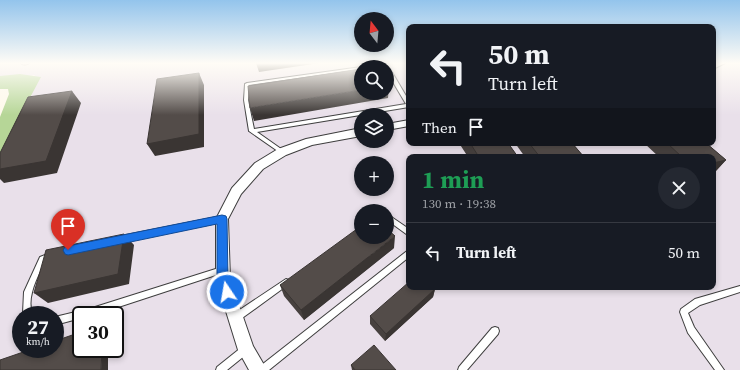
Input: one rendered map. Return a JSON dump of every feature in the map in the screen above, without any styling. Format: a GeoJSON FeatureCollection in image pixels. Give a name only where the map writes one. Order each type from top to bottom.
{"type":"FeatureCollection","features":[{"type":"Feature","properties":{"kind":"street"},"geometry":{"type":"LineString","coordinates":[[394,126],[406,124]]}},
{"type":"Feature","properties":{"kind":"street"},"geometry":{"type":"LineString","coordinates":[[261,370],[246,350],[222,279],[222,219],[236,191],[259,166],[282,152],[310,142],[354,133]]}},
{"type":"Feature","properties":{"kind":"lane"},"geometry":{"type":"LineString","coordinates":[[274,80],[247,84],[246,100],[252,131],[282,152]]}},
{"type":"Feature","properties":{"kind":"lane"},"geometry":{"type":"LineString","coordinates":[[394,81],[406,100]]}},
{"type":"Feature","properties":{"kind":"lane"},"geometry":{"type":"LineString","coordinates":[[252,131],[406,105]]}},
{"type":"Feature","properties":{"kind":"lane"},"geometry":{"type":"LineString","coordinates":[[114,241],[222,219]]}},
{"type":"Feature","properties":{"kind":"lane"},"geometry":{"type":"LineString","coordinates":[[394,222],[406,231]]}},
{"type":"Feature","properties":{"kind":"lane"},"geometry":{"type":"LineString","coordinates":[[27,306],[28,292],[42,259],[55,255]]}},
{"type":"Feature","properties":{"kind":"lane"},"geometry":{"type":"LineString","coordinates":[[261,370],[406,255]]}},
{"type":"Feature","properties":{"kind":"lane"},"geometry":{"type":"LineString","coordinates":[[64,319],[92,312],[222,270]]}},
{"type":"Feature","properties":{"kind":"lane"},"geometry":{"type":"LineString","coordinates":[[235,318],[289,279]]}},
{"type":"Feature","properties":{"kind":"lane"},"geometry":{"type":"LineString","coordinates":[[720,370],[691,330],[684,312],[698,302],[740,289]]}},
{"type":"Feature","properties":{"kind":"lane"},"geometry":{"type":"LineString","coordinates":[[462,370],[495,331]]}},
{"type":"Feature","properties":{"kind":"lane"},"geometry":{"type":"LineString","coordinates":[[220,370],[246,350]]}},
{"type":"Feature","properties":{"kind":"shaded area"},"geometry":{"type":"Polygon","coordinates":[[[32,80],[354,80],[354,100],[394,100],[394,80],[406,80],[406,146],[716,146],[716,80],[740,80],[740,370],[0,370],[0,140],[32,80]]]}},
{"type":"Feature","properties":{"kind":"green space"},"geometry":{"type":"Polygon","coordinates":[[[0,80],[39,80],[0,158],[0,117],[9,94],[8,89],[0,89],[0,80]]]}},
{"type":"Feature","properties":{"kind":"building"},"geometry":{"type":"Polygon","coordinates":[[[157,80],[199,80],[199,134],[147,144],[157,80]]]}},
{"type":"Feature","properties":{"kind":"building"},"geometry":{"type":"Polygon","coordinates":[[[286,80],[354,80],[354,91],[250,108],[248,86],[286,80]]]}},
{"type":"Feature","properties":{"kind":"building"},"geometry":{"type":"Polygon","coordinates":[[[72,91],[46,161],[0,169],[0,153],[28,97],[72,91]]]}},
{"type":"Feature","properties":{"kind":"building"},"geometry":{"type":"Polygon","coordinates":[[[472,146],[510,146],[516,154],[477,154],[472,146]]]}},
{"type":"Feature","properties":{"kind":"building"},"geometry":{"type":"Polygon","coordinates":[[[531,146],[575,146],[581,154],[538,154],[531,146]]]}},
{"type":"Feature","properties":{"kind":"building"},"geometry":{"type":"Polygon","coordinates":[[[670,146],[710,146],[726,160],[716,162],[716,154],[679,154],[670,146]]]}},
{"type":"Feature","properties":{"kind":"building"},"geometry":{"type":"Polygon","coordinates":[[[354,231],[354,244],[385,244],[301,310],[280,285],[354,231]]]}},
{"type":"Feature","properties":{"kind":"building"},"geometry":{"type":"Polygon","coordinates":[[[124,234],[118,274],[34,293],[46,250],[124,234]]]}},
{"type":"Feature","properties":{"kind":"building"},"geometry":{"type":"Polygon","coordinates":[[[406,285],[406,290],[434,290],[386,334],[370,316],[406,285]]]}},
{"type":"Feature","properties":{"kind":"building"},"geometry":{"type":"Polygon","coordinates":[[[72,335],[72,358],[102,358],[101,370],[0,370],[0,360],[12,356],[12,358],[64,358],[64,338],[72,335]]]}},
{"type":"Feature","properties":{"kind":"building"},"geometry":{"type":"Polygon","coordinates":[[[374,345],[396,370],[355,370],[351,365],[374,345]]]}},
{"type":"Feature","properties":{"kind":"route"},"geometry":{"type":"LineString","coordinates":[[68,250],[222,219],[222,279],[227,292]]}}]}
